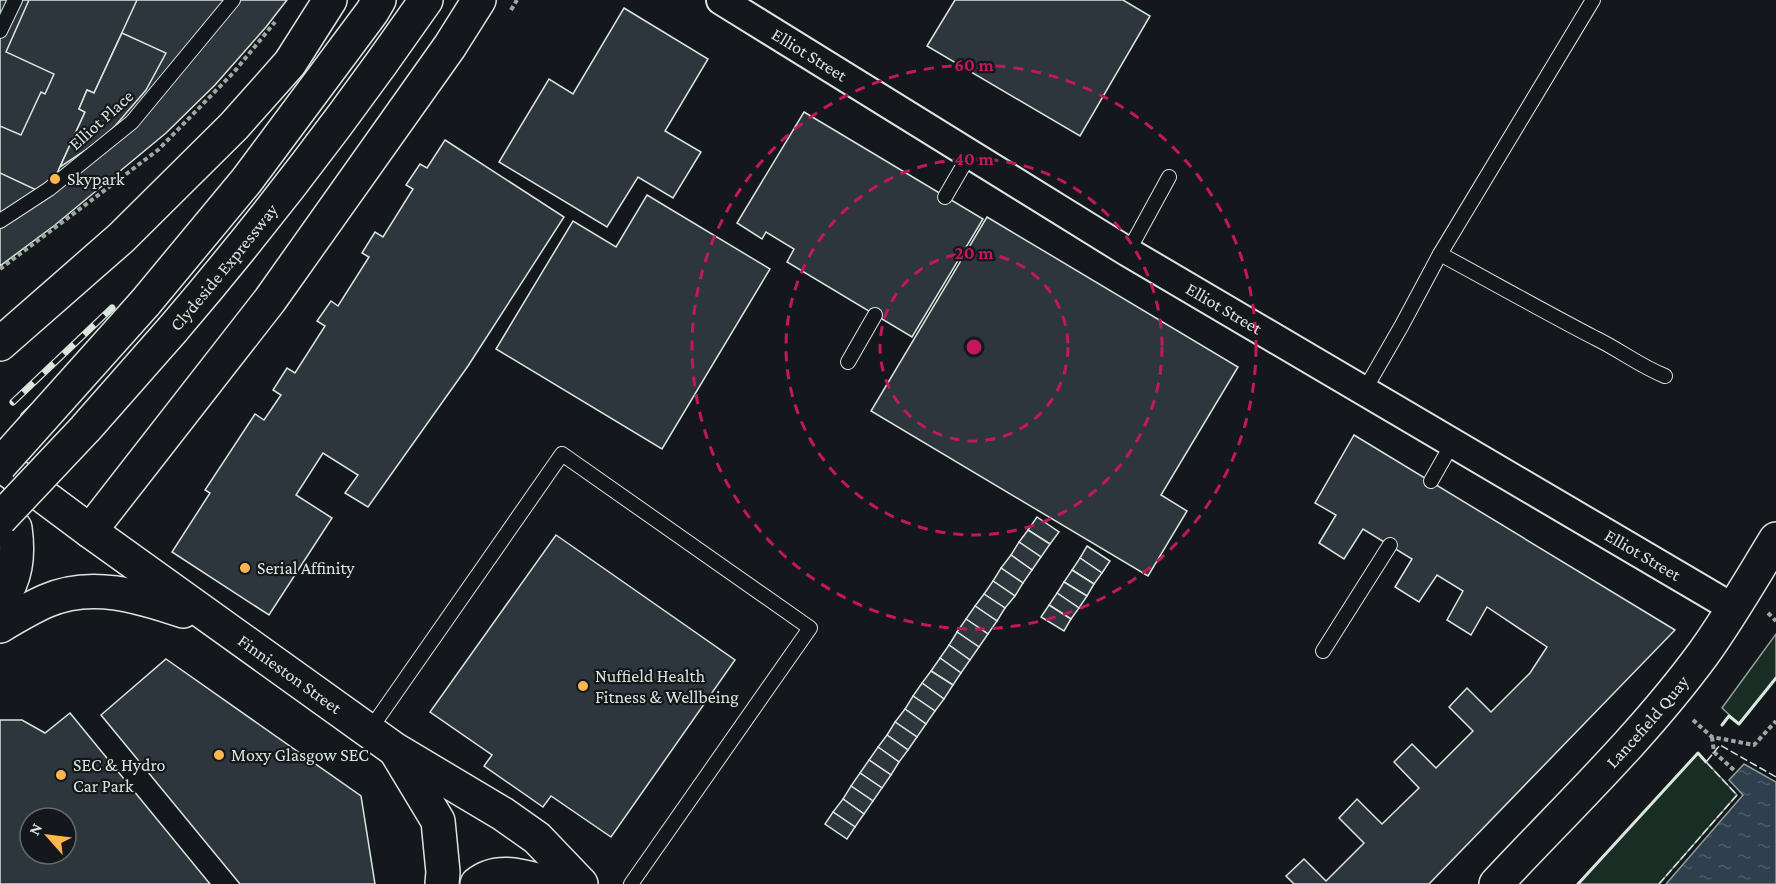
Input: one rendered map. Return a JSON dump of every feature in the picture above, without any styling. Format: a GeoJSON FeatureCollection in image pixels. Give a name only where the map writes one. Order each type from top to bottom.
{"type":"FeatureCollection","features":[{"type":"Feature","properties":{"kind":"main road"},"geometry":{"type":"LineString","coordinates":[[0,344],[121,238],[234,126],[290,63],[330,0]]}},
{"type":"Feature","properties":{"kind":"main road","name":"Clydeside Expressway"},"geometry":{"type":"LineString","coordinates":[[0,464],[145,303],[247,180],[379,0]]}},
{"type":"Feature","properties":{"kind":"main road","name":"Clydeside Expressway"},"geometry":{"type":"LineString","coordinates":[[0,517],[85,429],[215,279],[303,170],[366,86],[426,0]]}},
{"type":"Feature","properties":{"kind":"main road"},"geometry":{"type":"LineString","coordinates":[[90,531],[270,300],[450,46],[479,0]]}},
{"type":"Feature","properties":{"kind":"main road","name":"Finnieston Street"},"geometry":{"type":"LineString","coordinates":[[0,464],[382,740],[503,814],[537,838],[580,884]]}},
{"type":"Feature","properties":{"kind":"main road"},"geometry":{"type":"LineString","coordinates":[[0,517],[15,528],[18,550],[13,578],[0,602]]}},
{"type":"Feature","properties":{"kind":"main road","name":"Lancefield Quay"},"geometry":{"type":"LineString","coordinates":[[1496,884],[1632,740],[1669,697],[1702,654],[1776,539]]}},
{"type":"Feature","properties":{"kind":"main road"},"geometry":{"type":"LineString","coordinates":[[0,626],[47,600],[89,592],[116,592],[139,596],[216,622]]}},
{"type":"Feature","properties":{"kind":"main road"},"geometry":{"type":"LineString","coordinates":[[382,740],[438,822],[442,884]]}},
{"type":"Feature","properties":{"kind":"main road"},"geometry":{"type":"LineString","coordinates":[[477,884],[487,876],[513,874],[552,884]]}},
{"type":"Feature","properties":{"kind":"street","name":"Elliot Street"},"geometry":{"type":"LineString","coordinates":[[721,0],[1128,252],[1733,608]]}},
{"type":"Feature","properties":{"kind":"lane"},"geometry":{"type":"LineString","coordinates":[[0,31],[15,0]]}},
{"type":"Feature","properties":{"kind":"lane","name":"Elliot Place"},"geometry":{"type":"LineString","coordinates":[[0,221],[49,189],[132,122],[233,0]]}},
{"type":"Feature","properties":{"kind":"lane"},"geometry":{"type":"LineString","coordinates":[[1364,391],[1440,254],[1593,0]]}},
{"type":"Feature","properties":{"kind":"lane"},"geometry":{"type":"LineString","coordinates":[[945,197],[970,154]]}},
{"type":"Feature","properties":{"kind":"lane"},"geometry":{"type":"LineString","coordinates":[[1128,252],[1169,177]]}},
{"type":"Feature","properties":{"kind":"lane"},"geometry":{"type":"LineString","coordinates":[[1440,254],[1553,317],[1598,339],[1643,367],[1665,376]]}},
{"type":"Feature","properties":{"kind":"lane"},"geometry":{"type":"LineString","coordinates":[[848,362],[875,315]]}},
{"type":"Feature","properties":{"kind":"lane"},"geometry":{"type":"LineString","coordinates":[[1431,481],[1452,444]]}},
{"type":"Feature","properties":{"kind":"lane"},"geometry":{"type":"LineString","coordinates":[[382,740],[562,454],[810,628],[631,884]]}},
{"type":"Feature","properties":{"kind":"lane"},"geometry":{"type":"LineString","coordinates":[[1323,651],[1390,545]]}},
{"type":"Feature","properties":{"kind":"path"},"geometry":{"type":"LineString","coordinates":[[0,268],[158,150],[234,72],[276,20]]}},
{"type":"Feature","properties":{"kind":"path"},"geometry":{"type":"LineString","coordinates":[[1691,718],[1712,737],[1754,745],[1776,721]]}},
{"type":"Feature","properties":{"kind":"path"},"geometry":{"type":"LineString","coordinates":[[1712,737],[1714,752],[1736,771]]}},
{"type":"Feature","properties":{"kind":"green space"},"geometry":{"type":"Polygon","coordinates":[[[1776,634],[1776,678],[1739,724],[1722,708],[1776,634]]]}},
{"type":"Feature","properties":{"kind":"green space"},"geometry":{"type":"Polygon","coordinates":[[[1698,753],[1737,795],[1659,884],[1578,884],[1698,753]]]}},
{"type":"Feature","properties":{"kind":"water"},"geometry":{"type":"Polygon","coordinates":[[[1744,764],[1776,782],[1776,884],[1666,884],[1743,795],[1729,780],[1744,764]]]}},
{"type":"Feature","properties":{"kind":"building","name":"Skypark"},"geometry":{"type":"Polygon","coordinates":[[[0,0],[287,0],[215,85],[166,133],[55,225],[0,266],[0,0]]]}},
{"type":"Feature","properties":{"kind":"building","name":"Skypark"},"geometry":{"type":"Polygon","coordinates":[[[29,0],[137,0],[94,93],[87,90],[79,109],[85,112],[47,195],[0,173],[0,126],[21,135],[41,92],[45,94],[54,74],[6,52],[29,0]]]}},
{"type":"Feature","properties":{"kind":"building"},"geometry":{"type":"Polygon","coordinates":[[[955,0],[1123,0],[1150,16],[1080,136],[927,46],[955,0]]]}},
{"type":"Feature","properties":{"kind":"building"},"geometry":{"type":"Polygon","coordinates":[[[624,8],[708,59],[665,131],[701,152],[673,198],[638,177],[607,227],[499,162],[549,79],[573,94],[624,8]]]}},
{"type":"Feature","properties":{"kind":"building"},"geometry":{"type":"Polygon","coordinates":[[[122,33],[166,53],[146,90],[115,126],[98,142],[60,167],[85,112],[79,109],[87,90],[94,93],[122,33]]]}},
{"type":"Feature","properties":{"kind":"building"},"geometry":{"type":"Polygon","coordinates":[[[804,112],[983,219],[912,337],[787,262],[794,249],[766,232],[762,239],[737,223],[804,112]]]}},
{"type":"Feature","properties":{"kind":"building"},"geometry":{"type":"Polygon","coordinates":[[[445,140],[564,217],[468,366],[368,507],[345,493],[358,475],[323,453],[296,495],[332,518],[269,615],[172,552],[210,493],[205,490],[255,414],[264,420],[281,395],[273,390],[287,368],[295,373],[325,326],[317,321],[331,301],[338,306],[369,257],[362,253],[375,232],[383,237],[413,189],[406,185],[420,164],[427,168],[445,140]]]}},
{"type":"Feature","properties":{"kind":"building"},"geometry":{"type":"Polygon","coordinates":[[[647,195],[770,269],[662,449],[496,349],[573,221],[616,247],[647,195]]]}},
{"type":"Feature","properties":{"kind":"building"},"geometry":{"type":"Polygon","coordinates":[[[987,217],[1238,367],[1161,495],[1187,511],[1148,576],[871,411],[987,217]]]}},
{"type":"Feature","properties":{"kind":"building"},"geometry":{"type":"Polygon","coordinates":[[[1354,435],[1675,630],[1429,884],[1294,884],[1286,876],[1304,859],[1326,881],[1364,843],[1339,818],[1357,799],[1382,824],[1419,788],[1394,762],[1412,744],[1436,768],[1473,731],[1449,707],[1467,688],[1491,712],[1530,673],[1547,647],[1487,607],[1471,635],[1447,620],[1463,591],[1437,575],[1419,602],[1395,587],[1412,559],[1363,529],[1344,559],[1319,543],[1336,515],[1315,503],[1354,435]]]}},
{"type":"Feature","properties":{"kind":"building"},"geometry":{"type":"Polygon","coordinates":[[[1037,517],[1059,532],[1050,544],[1028,530],[1037,517]]]}},
{"type":"Feature","properties":{"kind":"building"},"geometry":{"type":"Polygon","coordinates":[[[1028,530],[1050,544],[1041,557],[1019,542],[1028,530]]]}},
{"type":"Feature","properties":{"kind":"building","name":"Nuffield Health Fitness & Wellbeing"},"geometry":{"type":"Polygon","coordinates":[[[556,535],[735,660],[611,837],[551,796],[543,807],[484,766],[492,755],[430,712],[556,535]]]}},
{"type":"Feature","properties":{"kind":"building"},"geometry":{"type":"Polygon","coordinates":[[[1019,542],[1041,557],[1032,570],[1011,555],[1019,542]]]}},
{"type":"Feature","properties":{"kind":"building"},"geometry":{"type":"Polygon","coordinates":[[[1087,546],[1110,561],[1102,573],[1080,558],[1087,546]]]}},
{"type":"Feature","properties":{"kind":"building"},"geometry":{"type":"Polygon","coordinates":[[[1011,555],[1032,570],[1023,583],[1001,568],[1011,555]]]}},
{"type":"Feature","properties":{"kind":"building"},"geometry":{"type":"Polygon","coordinates":[[[1080,558],[1102,573],[1094,584],[1072,570],[1080,558]]]}},
{"type":"Feature","properties":{"kind":"building"},"geometry":{"type":"Polygon","coordinates":[[[1001,568],[1023,583],[1015,596],[993,581],[1001,568]]]}},
{"type":"Feature","properties":{"kind":"building"},"geometry":{"type":"Polygon","coordinates":[[[1072,570],[1094,584],[1087,596],[1064,582],[1072,570]]]}},
{"type":"Feature","properties":{"kind":"building"},"geometry":{"type":"Polygon","coordinates":[[[993,581],[1015,596],[1005,608],[984,594],[993,581]]]}},
{"type":"Feature","properties":{"kind":"building"},"geometry":{"type":"Polygon","coordinates":[[[1064,582],[1087,596],[1079,608],[1057,593],[1064,582]]]}},
{"type":"Feature","properties":{"kind":"building"},"geometry":{"type":"Polygon","coordinates":[[[1057,593],[1079,608],[1071,619],[1049,605],[1057,593]]]}},
{"type":"Feature","properties":{"kind":"building"},"geometry":{"type":"Polygon","coordinates":[[[984,594],[1005,608],[997,621],[975,606],[984,594]]]}},
{"type":"Feature","properties":{"kind":"building"},"geometry":{"type":"Polygon","coordinates":[[[1049,605],[1071,619],[1064,631],[1041,617],[1049,605]]]}},
{"type":"Feature","properties":{"kind":"building"},"geometry":{"type":"Polygon","coordinates":[[[975,606],[997,621],[988,634],[966,619],[975,606]]]}},
{"type":"Feature","properties":{"kind":"building"},"geometry":{"type":"Polygon","coordinates":[[[966,619],[988,634],[979,647],[957,632],[966,619]]]}},
{"type":"Feature","properties":{"kind":"building"},"geometry":{"type":"Polygon","coordinates":[[[957,632],[979,647],[970,660],[949,645],[957,632]]]}},
{"type":"Feature","properties":{"kind":"building"},"geometry":{"type":"Polygon","coordinates":[[[949,645],[970,660],[961,673],[940,658],[949,645]]]}},
{"type":"Feature","properties":{"kind":"building"},"geometry":{"type":"Polygon","coordinates":[[[940,658],[961,673],[953,685],[931,671],[940,658]]]}},
{"type":"Feature","properties":{"kind":"building","name":"Moxy Glasgow SEC"},"geometry":{"type":"Polygon","coordinates":[[[166,659],[361,796],[375,884],[240,884],[101,715],[166,659]]]}},
{"type":"Feature","properties":{"kind":"building"},"geometry":{"type":"Polygon","coordinates":[[[931,671],[953,685],[944,699],[922,683],[931,671]]]}},
{"type":"Feature","properties":{"kind":"building"},"geometry":{"type":"Polygon","coordinates":[[[922,683],[944,699],[935,711],[913,696],[922,683]]]}},
{"type":"Feature","properties":{"kind":"building"},"geometry":{"type":"Polygon","coordinates":[[[913,696],[935,711],[926,724],[905,709],[913,696]]]}},
{"type":"Feature","properties":{"kind":"building"},"geometry":{"type":"Polygon","coordinates":[[[905,709],[926,724],[917,737],[895,722],[905,709]]]}},
{"type":"Feature","properties":{"kind":"building","name":"SEC & Hydro Car Park"},"geometry":{"type":"Polygon","coordinates":[[[70,713],[210,884],[0,884],[0,720],[22,720],[45,733],[70,713]]]}},
{"type":"Feature","properties":{"kind":"building"},"geometry":{"type":"Polygon","coordinates":[[[895,722],[917,737],[908,750],[887,735],[895,722]]]}},
{"type":"Feature","properties":{"kind":"building"},"geometry":{"type":"Polygon","coordinates":[[[887,735],[908,750],[899,762],[878,747],[887,735]]]}},
{"type":"Feature","properties":{"kind":"building"},"geometry":{"type":"Polygon","coordinates":[[[878,747],[899,762],[891,775],[869,760],[878,747]]]}},
{"type":"Feature","properties":{"kind":"building"},"geometry":{"type":"Polygon","coordinates":[[[869,760],[891,775],[882,788],[860,773],[869,760]]]}},
{"type":"Feature","properties":{"kind":"building"},"geometry":{"type":"Polygon","coordinates":[[[860,773],[882,788],[873,801],[851,786],[860,773]]]}},
{"type":"Feature","properties":{"kind":"building"},"geometry":{"type":"Polygon","coordinates":[[[851,786],[873,801],[864,814],[843,799],[851,786]]]}},
{"type":"Feature","properties":{"kind":"building"},"geometry":{"type":"Polygon","coordinates":[[[843,799],[864,814],[855,827],[833,812],[843,799]]]}},
{"type":"Feature","properties":{"kind":"building"},"geometry":{"type":"Polygon","coordinates":[[[833,812],[855,827],[847,839],[825,824],[833,812]]]}},
{"type":"Feature","properties":{"kind":"railway"},"geometry":{"type":"LineString","coordinates":[[13,402],[112,308]]}},
{"type":"Feature","properties":{"kind":"railway"},"geometry":{"type":"LineString","coordinates":[[24,415],[124,322]]}},
{"type":"Feature","properties":{"kind":"fence"},"geometry":{"type":"LineString","coordinates":[[1659,884],[1737,795],[1706,762],[1720,745],[1776,777]]}},
{"type":"Feature","properties":{"kind":"wall"},"geometry":{"type":"LineString","coordinates":[[1722,725],[1729,716],[1739,724],[1776,678]]}},
{"type":"Feature","properties":{"kind":"wall"},"geometry":{"type":"LineString","coordinates":[[1578,884],[1698,753],[1706,762]]}},
{"type":"Feature","properties":{"kind":"place","name":"Skypark"},"geometry":{"type":"Point","coordinates":[55,179]}},
{"type":"Feature","properties":{"kind":"place","name":"Serial Affinity"},"geometry":{"type":"Point","coordinates":[245,568]}},
{"type":"Feature","properties":{"kind":"place","name":"Nuffield Health Fitness & Wellbeing"},"geometry":{"type":"Point","coordinates":[583,686]}},
{"type":"Feature","properties":{"kind":"place","name":"Moxy Glasgow SEC"},"geometry":{"type":"Point","coordinates":[219,755]}},
{"type":"Feature","properties":{"kind":"place","name":"SEC & Hydro Car Park"},"geometry":{"type":"Point","coordinates":[61,775]}}]}
